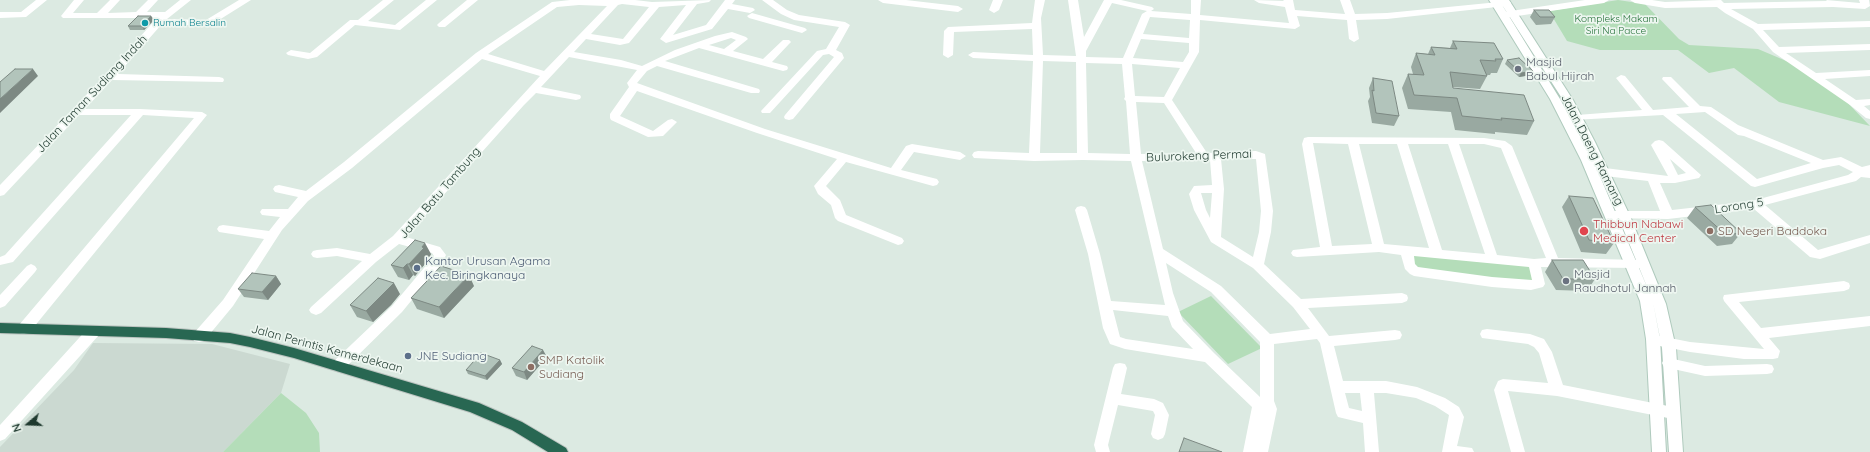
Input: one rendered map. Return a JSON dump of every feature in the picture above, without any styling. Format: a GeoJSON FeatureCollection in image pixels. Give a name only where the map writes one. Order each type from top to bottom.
{"type":"FeatureCollection","features":[{"type":"Feature","properties":{"kind":"highway","name":"Jalan Perintis Kemerdekaan"},"geometry":{"type":"LineString","coordinates":[[0,328],[166,333],[199,337],[230,338],[250,342],[338,366],[474,407],[517,426],[561,452]]}},
{"type":"Feature","properties":{"kind":"street"},"geometry":{"type":"LineString","coordinates":[[0,15],[23,15],[42,0]]}},
{"type":"Feature","properties":{"kind":"street"},"geometry":{"type":"LineString","coordinates":[[80,0],[66,16],[140,14],[167,15]]}},
{"type":"Feature","properties":{"kind":"street"},"geometry":{"type":"LineString","coordinates":[[100,15],[115,0]]}},
{"type":"Feature","properties":{"kind":"street"},"geometry":{"type":"LineString","coordinates":[[140,14],[153,0]]}},
{"type":"Feature","properties":{"kind":"street","name":"Jalan Taman Sudiang Indah"},"geometry":{"type":"LineString","coordinates":[[0,192],[109,77],[158,22],[186,0]]}},
{"type":"Feature","properties":{"kind":"street"},"geometry":{"type":"LineString","coordinates":[[158,22],[208,23],[246,0]]}},
{"type":"Feature","properties":{"kind":"street"},"geometry":{"type":"LineString","coordinates":[[361,22],[390,0]]}},
{"type":"Feature","properties":{"kind":"street"},"geometry":{"type":"LineString","coordinates":[[291,53],[308,56],[312,55],[352,22],[397,28],[432,0]]}},
{"type":"Feature","properties":{"kind":"street"},"geometry":{"type":"LineString","coordinates":[[442,25],[473,0]]}},
{"type":"Feature","properties":{"kind":"street"},"geometry":{"type":"LineString","coordinates":[[199,337],[228,303],[272,236],[308,195],[353,160],[480,55],[559,1],[620,1],[656,5],[706,0]]}},
{"type":"Feature","properties":{"kind":"street"},"geometry":{"type":"LineString","coordinates":[[768,0],[784,12],[802,29]]}},
{"type":"Feature","properties":{"kind":"street"},"geometry":{"type":"LineString","coordinates":[[883,0],[906,1],[958,9]]}},
{"type":"Feature","properties":{"kind":"street"},"geometry":{"type":"LineString","coordinates":[[994,10],[998,0]]}},
{"type":"Feature","properties":{"kind":"street"},"geometry":{"type":"LineString","coordinates":[[1034,157],[1038,58],[1036,26],[1040,0]]}},
{"type":"Feature","properties":{"kind":"street"},"geometry":{"type":"LineString","coordinates":[[1073,0],[1081,55],[1083,156]]}},
{"type":"Feature","properties":{"kind":"street"},"geometry":{"type":"LineString","coordinates":[[1081,55],[1109,0],[1194,17],[1295,26],[1290,6]]}},
{"type":"Feature","properties":{"kind":"street"},"geometry":{"type":"LineString","coordinates":[[1167,100],[1194,52],[1194,17],[1196,0]]}},
{"type":"Feature","properties":{"kind":"street"},"geometry":{"type":"LineString","coordinates":[[1259,0],[1351,17],[1387,16],[1500,2]]}},
{"type":"Feature","properties":{"kind":"street"},"geometry":{"type":"LineString","coordinates":[[1345,0],[1351,17],[1354,39]]}},
{"type":"Feature","properties":{"kind":"street"},"geometry":{"type":"LineString","coordinates":[[1509,15],[1604,0]]}},
{"type":"Feature","properties":{"kind":"street"},"geometry":{"type":"LineString","coordinates":[[1635,0],[1719,4],[1832,2],[1866,6]]}},
{"type":"Feature","properties":{"kind":"street","name":"Jalan Batu Tambung"},"geometry":{"type":"LineString","coordinates":[[338,366],[397,309],[438,260],[440,255],[436,250],[397,239],[546,75],[620,1]]}},
{"type":"Feature","properties":{"kind":"street"},"geometry":{"type":"LineString","coordinates":[[694,1],[666,40],[709,27],[728,3],[751,13],[802,29],[845,25],[830,51]]}},
{"type":"Feature","properties":{"kind":"street","name":"Jalan Daeng Ramang"},"geometry":{"type":"LineString","coordinates":[[1500,2],[1526,43],[1592,171],[1646,300],[1653,339],[1659,452]]}},
{"type":"Feature","properties":{"kind":"street"},"geometry":{"type":"LineString","coordinates":[[1719,4],[1756,27],[1776,50],[1854,103],[1870,116]]}},
{"type":"Feature","properties":{"kind":"street"},"geometry":{"type":"LineString","coordinates":[[585,36],[620,42],[626,41],[656,5]]}},
{"type":"Feature","properties":{"kind":"street","name":"Bulurokeng Permai"},"geometry":{"type":"LineString","coordinates":[[1149,8],[1127,61],[1136,158],[1172,311],[1182,329],[1209,357],[1265,405]]}},
{"type":"Feature","properties":{"kind":"street"},"geometry":{"type":"LineString","coordinates":[[1756,27],[1870,24]]}},
{"type":"Feature","properties":{"kind":"street"},"geometry":{"type":"LineString","coordinates":[[948,55],[949,31],[951,29],[1036,26]]}},
{"type":"Feature","properties":{"kind":"street"},"geometry":{"type":"LineString","coordinates":[[672,122],[659,134],[652,135],[615,118],[615,114],[634,87],[632,83],[643,69],[656,62],[699,45],[729,35],[743,38],[743,40],[726,52]]}},
{"type":"Feature","properties":{"kind":"street"},"geometry":{"type":"LineString","coordinates":[[1138,36],[1194,41]]}},
{"type":"Feature","properties":{"kind":"street"},"geometry":{"type":"LineString","coordinates":[[765,63],[786,42]]}},
{"type":"Feature","properties":{"kind":"street","name":"Jalan Daeng Ramang"},"geometry":{"type":"LineString","coordinates":[[1526,43],[1568,100],[1590,142],[1605,172],[1660,304],[1668,342],[1676,452]]}},
{"type":"Feature","properties":{"kind":"street"},"geometry":{"type":"LineString","coordinates":[[699,45],[783,68]]}},
{"type":"Feature","properties":{"kind":"street"},"geometry":{"type":"LineString","coordinates":[[1776,50],[1867,51]]}},
{"type":"Feature","properties":{"kind":"street"},"geometry":{"type":"LineString","coordinates":[[766,111],[820,53],[830,51],[838,55],[839,58],[789,117]]}},
{"type":"Feature","properties":{"kind":"street"},"geometry":{"type":"LineString","coordinates":[[568,54],[621,63],[643,69]]}},
{"type":"Feature","properties":{"kind":"street"},"geometry":{"type":"LineString","coordinates":[[480,55],[546,75]]}},
{"type":"Feature","properties":{"kind":"street"},"geometry":{"type":"LineString","coordinates":[[973,56],[1038,58],[1081,55],[1127,61],[1186,65]]}},
{"type":"Feature","properties":{"kind":"street"},"geometry":{"type":"LineString","coordinates":[[656,62],[755,91]]}},
{"type":"Feature","properties":{"kind":"street"},"geometry":{"type":"LineString","coordinates":[[1815,76],[1870,73]]}},
{"type":"Feature","properties":{"kind":"street"},"geometry":{"type":"LineString","coordinates":[[109,77],[219,80]]}},
{"type":"Feature","properties":{"kind":"street"},"geometry":{"type":"LineString","coordinates":[[1621,78],[1649,112]]}},
{"type":"Feature","properties":{"kind":"street"},"geometry":{"type":"LineString","coordinates":[[1667,79],[1696,108]]}},
{"type":"Feature","properties":{"kind":"street"},"geometry":{"type":"LineString","coordinates":[[634,87],[760,131],[894,172],[933,182]]}},
{"type":"Feature","properties":{"kind":"street"},"geometry":{"type":"LineString","coordinates":[[533,89],[576,97]]}},
{"type":"Feature","properties":{"kind":"street"},"geometry":{"type":"LineString","coordinates":[[1130,99],[1167,100]]}},
{"type":"Feature","properties":{"kind":"street"},"geometry":{"type":"LineString","coordinates":[[1555,99],[1568,100]]}},
{"type":"Feature","properties":{"kind":"street"},"geometry":{"type":"LineString","coordinates":[[1167,100],[1209,156],[1218,189],[1215,239]]}},
{"type":"Feature","properties":{"kind":"street"},"geometry":{"type":"LineString","coordinates":[[1854,103],[1870,102]]}},
{"type":"Feature","properties":{"kind":"street"},"geometry":{"type":"LineString","coordinates":[[1577,118],[1666,112],[1696,108],[1710,110],[1761,148]]}},
{"type":"Feature","properties":{"kind":"street"},"geometry":{"type":"LineString","coordinates":[[24,329],[202,116],[201,114],[140,112],[76,112]]}},
{"type":"Feature","properties":{"kind":"street"},"geometry":{"type":"LineString","coordinates":[[0,261],[9,259],[140,112]]}},
{"type":"Feature","properties":{"kind":"street"},"geometry":{"type":"LineString","coordinates":[[1666,112],[1755,183],[1822,164],[1841,161],[1867,172]]}},
{"type":"Feature","properties":{"kind":"street"},"geometry":{"type":"LineString","coordinates":[[1735,128],[1822,164]]}},
{"type":"Feature","properties":{"kind":"street"},"geometry":{"type":"LineString","coordinates":[[1327,251],[1307,141],[1312,139],[1353,141],[1452,140],[1495,142],[1506,146],[1554,262]]}},
{"type":"Feature","properties":{"kind":"street"},"geometry":{"type":"LineString","coordinates":[[1401,140],[1437,253]]}},
{"type":"Feature","properties":{"kind":"street"},"geometry":{"type":"LineString","coordinates":[[1452,140],[1493,260]]}},
{"type":"Feature","properties":{"kind":"street"},"geometry":{"type":"LineString","coordinates":[[1353,141],[1379,248]]}},
{"type":"Feature","properties":{"kind":"street"},"geometry":{"type":"LineString","coordinates":[[1576,141],[1590,142]]}},
{"type":"Feature","properties":{"kind":"street"},"geometry":{"type":"LineString","coordinates":[[894,172],[912,148],[960,156]]}},
{"type":"Feature","properties":{"kind":"street","name":"Bulurokeng Permai"},"geometry":{"type":"LineString","coordinates":[[978,155],[1136,158],[1256,154],[1261,157],[1267,210],[1265,232],[1257,265]]}},
{"type":"Feature","properties":{"kind":"street"},"geometry":{"type":"LineString","coordinates":[[844,157],[820,186],[822,191],[836,203],[839,215],[842,218],[898,241]]}},
{"type":"Feature","properties":{"kind":"street"},"geometry":{"type":"LineString","coordinates":[[1605,172],[1652,178],[1675,179]]}},
{"type":"Feature","properties":{"kind":"street","name":"Lorong 5"},"geometry":{"type":"LineString","coordinates":[[1610,214],[1624,216],[1668,216],[1757,204],[1852,178],[1867,172]]}},
{"type":"Feature","properties":{"kind":"street"},"geometry":{"type":"LineString","coordinates":[[1652,178],[1668,216]]}},
{"type":"Feature","properties":{"kind":"street"},"geometry":{"type":"LineString","coordinates":[[279,189],[308,195]]}},
{"type":"Feature","properties":{"kind":"street"},"geometry":{"type":"LineString","coordinates":[[1218,189],[1198,189],[1195,194],[1200,210],[1215,239],[1257,265],[1298,304],[1323,337],[1344,413],[1369,419]]}},
{"type":"Feature","properties":{"kind":"street"},"geometry":{"type":"LineString","coordinates":[[1757,204],[1814,254],[1820,255],[1870,239]]}},
{"type":"Feature","properties":{"kind":"street"},"geometry":{"type":"LineString","coordinates":[[1081,210],[1094,254],[1112,336],[1120,343],[1209,357]]}},
{"type":"Feature","properties":{"kind":"street"},"geometry":{"type":"LineString","coordinates":[[266,212],[290,214]]}},
{"type":"Feature","properties":{"kind":"street"},"geometry":{"type":"LineString","coordinates":[[224,229],[272,236]]}},
{"type":"Feature","properties":{"kind":"street"},"geometry":{"type":"LineString","coordinates":[[316,310],[372,259],[397,239]]}},
{"type":"Feature","properties":{"kind":"street"},"geometry":{"type":"LineString","coordinates":[[1297,253],[1379,248],[1534,263],[1630,263],[1644,265]]}},
{"type":"Feature","properties":{"kind":"street"},"geometry":{"type":"LineString","coordinates":[[1407,250],[1409,266],[1414,271],[1500,282],[1539,284],[1534,263]]}},
{"type":"Feature","properties":{"kind":"street"},"geometry":{"type":"LineString","coordinates":[[1157,251],[1216,289],[1267,340],[1268,373],[1261,452]]}},
{"type":"Feature","properties":{"kind":"street"},"geometry":{"type":"LineString","coordinates":[[318,254],[337,252],[372,259]]}},
{"type":"Feature","properties":{"kind":"street"},"geometry":{"type":"LineString","coordinates":[[0,303],[31,268]]}},
{"type":"Feature","properties":{"kind":"street"},"geometry":{"type":"LineString","coordinates":[[1653,339],[1690,347],[1744,354],[1773,354],[1770,348],[1729,298],[1844,286]]}},
{"type":"Feature","properties":{"kind":"street"},"geometry":{"type":"LineString","coordinates":[[1298,304],[1402,298]]}},
{"type":"Feature","properties":{"kind":"street"},"geometry":{"type":"LineString","coordinates":[[1106,305],[1172,311]]}},
{"type":"Feature","properties":{"kind":"street"},"geometry":{"type":"LineString","coordinates":[[1758,334],[1870,321]]}},
{"type":"Feature","properties":{"kind":"street"},"geometry":{"type":"LineString","coordinates":[[0,435],[94,331]]}},
{"type":"Feature","properties":{"kind":"street"},"geometry":{"type":"LineString","coordinates":[[1487,334],[1530,339],[1539,343],[1545,352],[1557,390]]}},
{"type":"Feature","properties":{"kind":"street"},"geometry":{"type":"LineString","coordinates":[[1267,340],[1395,335]]}},
{"type":"Feature","properties":{"kind":"street"},"geometry":{"type":"LineString","coordinates":[[1669,362],[1705,371],[1767,369]]}},
{"type":"Feature","properties":{"kind":"street"},"geometry":{"type":"LineString","coordinates":[[1103,452],[1101,446],[1120,368]]}},
{"type":"Feature","properties":{"kind":"street"},"geometry":{"type":"LineString","coordinates":[[1518,452],[1501,387],[1508,385],[1557,390],[1674,413]]}},
{"type":"Feature","properties":{"kind":"street"},"geometry":{"type":"LineString","coordinates":[[1337,388],[1386,387],[1417,393],[1440,402],[1454,411],[1457,417],[1450,442],[1450,452],[1467,452]]}},
{"type":"Feature","properties":{"kind":"street"},"geometry":{"type":"LineString","coordinates":[[1367,388],[1372,452]]}},
{"type":"Feature","properties":{"kind":"street"},"geometry":{"type":"LineString","coordinates":[[1113,399],[1154,405],[1158,407],[1162,415],[1158,434]]}},
{"type":"Feature","properties":{"kind":"street"},"geometry":{"type":"LineString","coordinates":[[1250,452],[1265,405]]}},
{"type":"Feature","properties":{"kind":"shaded area"},"geometry":{"type":"Polygon","coordinates":[[[93,343],[212,344],[290,364],[281,393],[223,452],[0,452],[0,447],[74,370],[93,343]]]}},
{"type":"Feature","properties":{"kind":"green space","name":"Kompleks Makam Siri Na Pacce"},"geometry":{"type":"Polygon","coordinates":[[[1618,0],[1645,4],[1679,39],[1689,45],[1758,49],[1791,63],[1844,99],[1870,126],[1779,102],[1734,68],[1709,73],[1678,50],[1600,50],[1567,41],[1549,11],[1618,0]]]}},
{"type":"Feature","properties":{"kind":"green space"},"geometry":{"type":"Polygon","coordinates":[[[1409,252],[1531,266],[1534,283],[1413,268],[1409,252]]]}},
{"type":"Feature","properties":{"kind":"green space"},"geometry":{"type":"Polygon","coordinates":[[[1211,296],[1262,348],[1228,364],[1178,312],[1211,296]]]}},
{"type":"Feature","properties":{"kind":"green space"},"geometry":{"type":"Polygon","coordinates":[[[281,393],[306,413],[319,433],[320,452],[223,452],[281,393]]]}},
{"type":"Feature","properties":{"kind":"building"},"geometry":{"type":"Polygon","coordinates":[[[1534,10],[1549,10],[1555,17],[1540,17],[1534,10]]]}},
{"type":"Feature","properties":{"kind":"building"},"geometry":{"type":"Polygon","coordinates":[[[138,16],[151,16],[142,26],[128,26],[138,16]]]}},
{"type":"Feature","properties":{"kind":"building"},"geometry":{"type":"Polygon","coordinates":[[[1453,41],[1494,43],[1503,59],[1495,59],[1496,61],[1480,60],[1487,76],[1450,72],[1453,88],[1524,95],[1534,121],[1501,118],[1502,120],[1462,116],[1457,98],[1414,95],[1408,74],[1424,75],[1416,53],[1435,55],[1431,47],[1457,49],[1453,41]]]}},
{"type":"Feature","properties":{"kind":"building"},"geometry":{"type":"Polygon","coordinates":[[[1519,58],[1533,71],[1521,73],[1507,60],[1519,58]]]}},
{"type":"Feature","properties":{"kind":"building"},"geometry":{"type":"Polygon","coordinates":[[[15,69],[33,69],[0,99],[0,82],[15,69]]]}},
{"type":"Feature","properties":{"kind":"building"},"geometry":{"type":"Polygon","coordinates":[[[1373,78],[1392,81],[1399,116],[1376,113],[1372,90],[1374,91],[1373,78]]]}},
{"type":"Feature","properties":{"kind":"building"},"geometry":{"type":"Polygon","coordinates":[[[1569,196],[1593,198],[1614,243],[1589,240],[1569,196]]]}},
{"type":"Feature","properties":{"kind":"building"},"geometry":{"type":"Polygon","coordinates":[[[1711,205],[1741,233],[1726,235],[1695,207],[1711,205]]]}},
{"type":"Feature","properties":{"kind":"building"},"geometry":{"type":"Polygon","coordinates":[[[415,240],[425,243],[422,247],[424,248],[409,264],[403,268],[391,265],[415,240]]]}},
{"type":"Feature","properties":{"kind":"building"},"geometry":{"type":"Polygon","coordinates":[[[1552,260],[1583,260],[1595,279],[1563,279],[1552,260]]]}},
{"type":"Feature","properties":{"kind":"building"},"geometry":{"type":"Polygon","coordinates":[[[441,266],[469,275],[439,307],[411,298],[441,266]]]}},
{"type":"Feature","properties":{"kind":"building"},"geometry":{"type":"Polygon","coordinates":[[[252,273],[276,276],[262,292],[238,289],[252,273]]]}},
{"type":"Feature","properties":{"kind":"building"},"geometry":{"type":"Polygon","coordinates":[[[378,278],[394,283],[366,311],[350,305],[378,278]]]}},
{"type":"Feature","properties":{"kind":"building"},"geometry":{"type":"Polygon","coordinates":[[[532,346],[543,350],[524,372],[512,368],[532,346]]]}},
{"type":"Feature","properties":{"kind":"building"},"geometry":{"type":"Polygon","coordinates":[[[481,353],[500,360],[485,376],[466,370],[481,353]]]}},
{"type":"Feature","properties":{"kind":"building"},"geometry":{"type":"Polygon","coordinates":[[[1184,438],[1222,452],[1179,452],[1184,438]]]}},
{"type":"Feature","properties":{"kind":"place","name":"Rumah Bersalin"},"geometry":{"type":"Point","coordinates":[145,23]}},
{"type":"Feature","properties":{"kind":"place","name":"Masjid Babul Hijrah"},"geometry":{"type":"Point","coordinates":[1518,69]}},
{"type":"Feature","properties":{"kind":"place","name":"Thibbun Nabawi Medical Center"},"geometry":{"type":"Point","coordinates":[1584,231]}},
{"type":"Feature","properties":{"kind":"place","name":"SD Negeri Baddoka"},"geometry":{"type":"Point","coordinates":[1710,231]}},
{"type":"Feature","properties":{"kind":"place","name":"Kantor Urusan Agama Kec. Biringkanaya"},"geometry":{"type":"Point","coordinates":[417,268]}},
{"type":"Feature","properties":{"kind":"place","name":"Masjid Raudhotul Jannah"},"geometry":{"type":"Point","coordinates":[1566,281]}},
{"type":"Feature","properties":{"kind":"place","name":"JNE Sudiang"},"geometry":{"type":"Point","coordinates":[408,356]}},
{"type":"Feature","properties":{"kind":"place","name":"SMP Katolik Sudiang"},"geometry":{"type":"Point","coordinates":[531,367]}}]}
